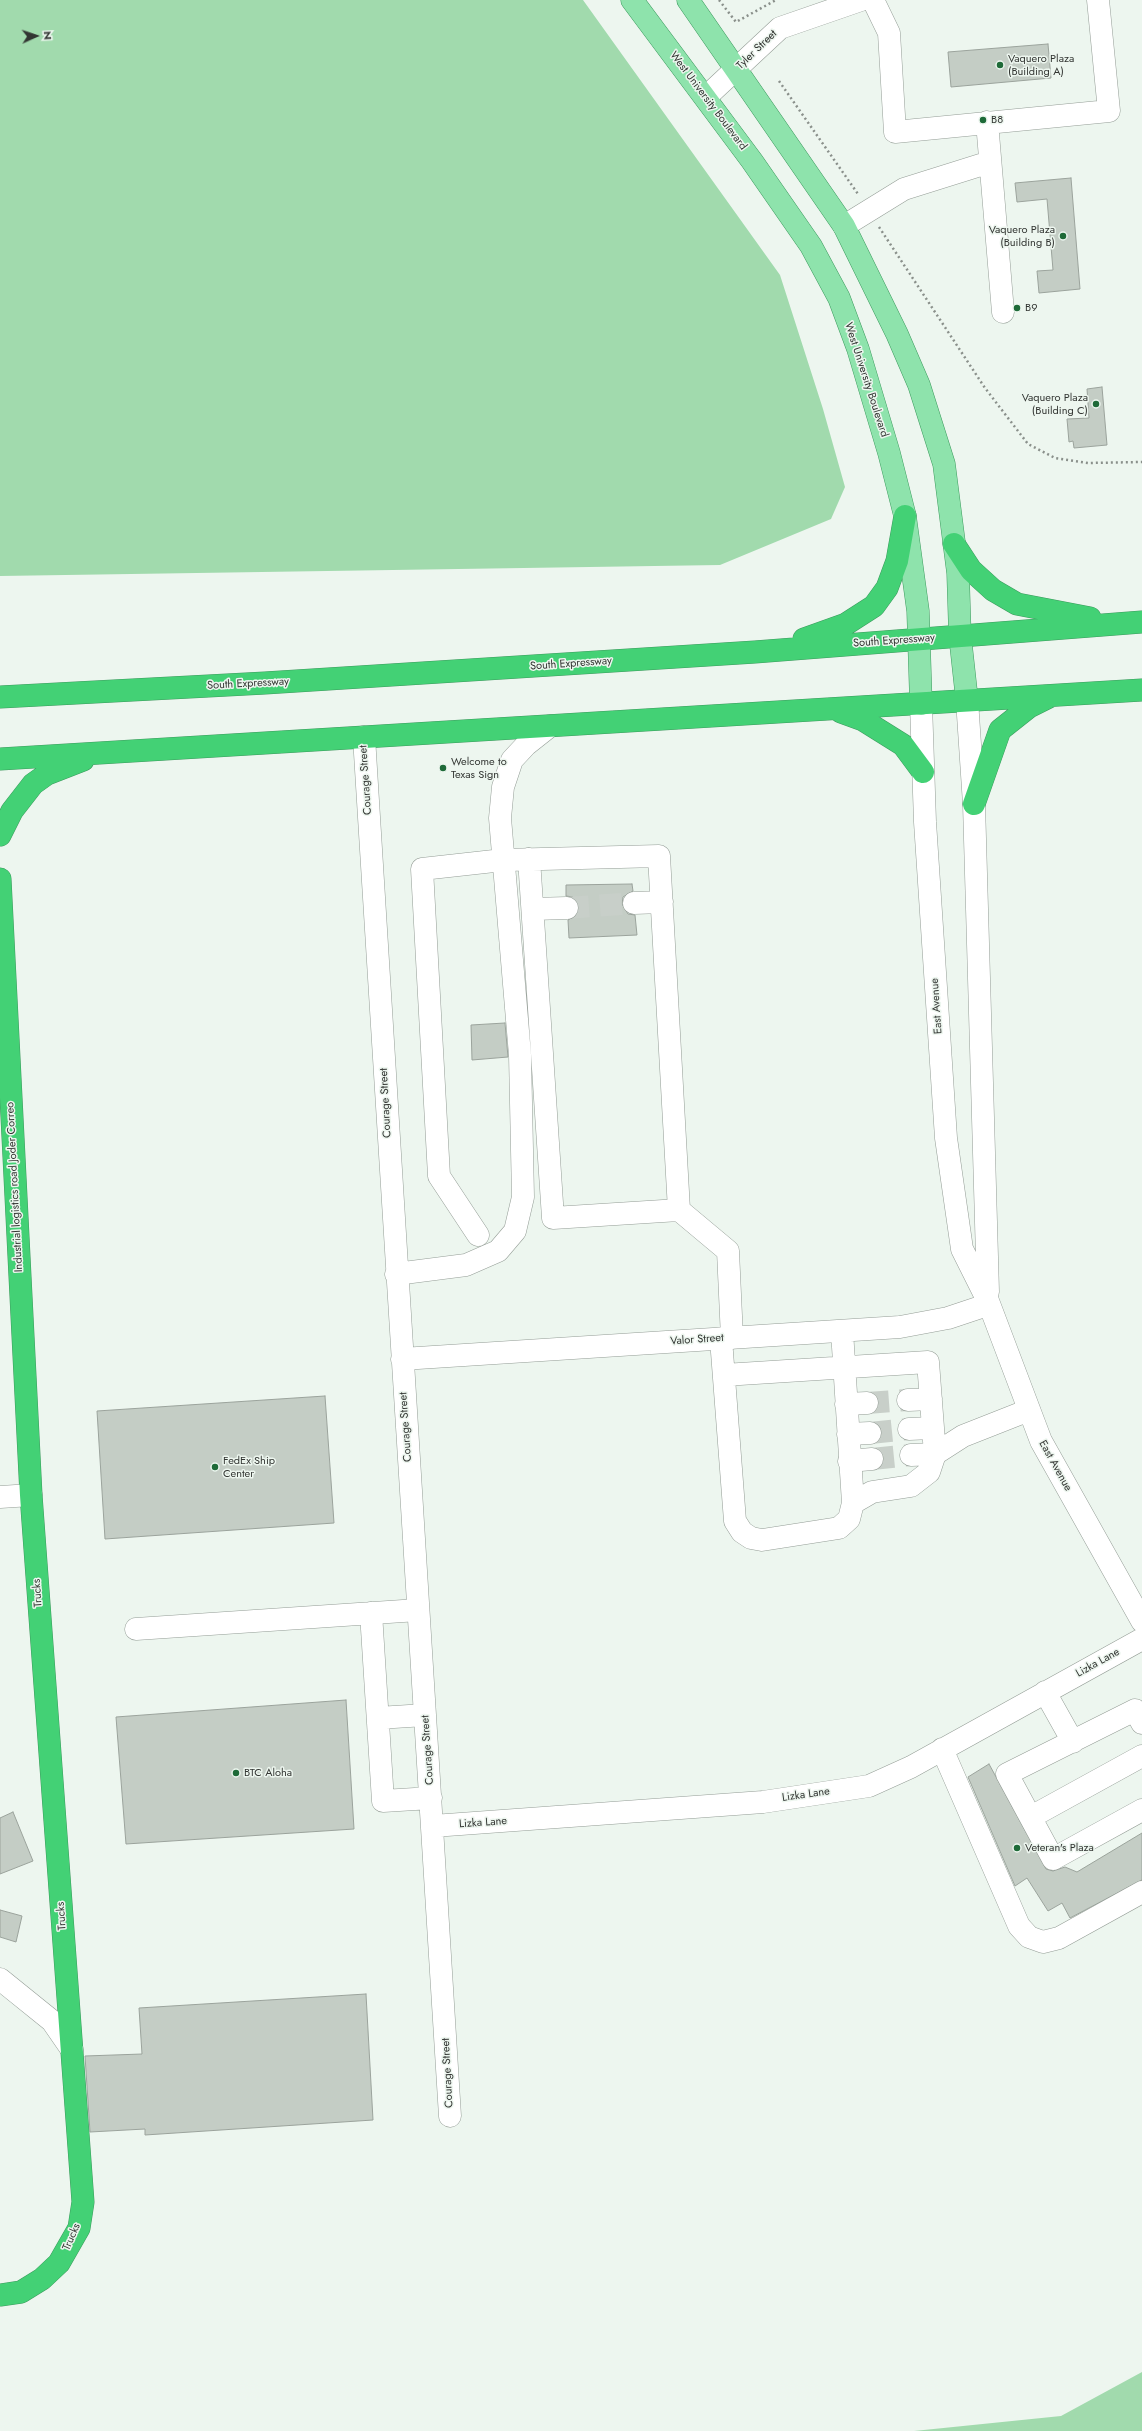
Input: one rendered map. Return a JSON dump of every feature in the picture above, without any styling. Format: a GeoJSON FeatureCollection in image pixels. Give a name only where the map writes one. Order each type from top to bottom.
{"type":"FeatureCollection","features":[{"type":"Feature","properties":{"kind":"highway"},"geometry":{"type":"LineString","coordinates":[[755,652],[821,635],[846,624],[874,606],[887,588],[897,561],[905,516]]}},
{"type":"Feature","properties":{"kind":"highway"},"geometry":{"type":"LineString","coordinates":[[954,544],[977,575],[993,590],[1017,604],[1121,624]]}},
{"type":"Feature","properties":{"kind":"highway","name":"South Expressway"},"geometry":{"type":"LineString","coordinates":[[0,697],[281,682],[755,652],[1142,622]]}},
{"type":"Feature","properties":{"kind":"highway"},"geometry":{"type":"LineString","coordinates":[[0,758],[834,710],[967,700],[1142,690]]}},
{"type":"Feature","properties":{"kind":"highway"},"geometry":{"type":"LineString","coordinates":[[974,804],[1000,730],[1029,707],[1054,695]]}},
{"type":"Feature","properties":{"kind":"highway"},"geometry":{"type":"LineString","coordinates":[[834,710],[863,720],[903,745],[922,772]]}},
{"type":"Feature","properties":{"kind":"highway"},"geometry":{"type":"LineString","coordinates":[[0,835],[12,811],[33,784],[47,774],[64,766],[115,751]]}},
{"type":"Feature","properties":{"kind":"highway","name":"Industrial logistics road Joder Correo"},"geometry":{"type":"LineString","coordinates":[[0,879],[5,1094],[31,1495]]}},
{"type":"Feature","properties":{"kind":"highway","name":"Trucks"},"geometry":{"type":"LineString","coordinates":[[0,2295],[21,2292],[42,2279],[59,2263],[79,2228],[83,2202],[31,1495]]}},
{"type":"Feature","properties":{"kind":"main road","name":"West University Boulevard"},"geometry":{"type":"LineString","coordinates":[[632,0],[706,97],[811,246],[838,298],[858,349],[889,453],[905,516],[920,639],[921,704]]}},
{"type":"Feature","properties":{"kind":"main road"},"geometry":{"type":"LineString","coordinates":[[688,0],[844,226],[897,334],[919,385],[944,464],[958,573],[960,636],[967,700]]}},
{"type":"Feature","properties":{"kind":"street","name":"Tyler Street"},"geometry":{"type":"LineString","coordinates":[[706,97],[737,70],[780,28],[824,6],[861,0]]}},
{"type":"Feature","properties":{"kind":"street"},"geometry":{"type":"LineString","coordinates":[[873,0],[889,33],[895,132],[1109,111],[1098,0]]}},
{"type":"Feature","properties":{"kind":"street"},"geometry":{"type":"LineString","coordinates":[[987,122],[1003,312]]}},
{"type":"Feature","properties":{"kind":"street"},"geometry":{"type":"LineString","coordinates":[[844,226],[904,189],[990,162]]}},
{"type":"Feature","properties":{"kind":"street","name":"East Avenue"},"geometry":{"type":"LineString","coordinates":[[967,700],[974,804],[984,1150],[984,1225],[988,1301]]}},
{"type":"Feature","properties":{"kind":"street","name":"East Avenue"},"geometry":{"type":"LineString","coordinates":[[921,704],[922,772],[946,1138],[962,1249],[988,1301],[1041,1441],[1142,1621]]}},
{"type":"Feature","properties":{"kind":"street"},"geometry":{"type":"LineString","coordinates":[[396,1274],[466,1265],[498,1251],[515,1231],[523,1197],[520,1055],[500,818],[503,787],[512,760],[526,745],[550,726]]}},
{"type":"Feature","properties":{"kind":"street","name":"Courage Street"},"geometry":{"type":"LineString","coordinates":[[364,737],[396,1274],[433,1826],[450,2116]]}},
{"type":"Feature","properties":{"kind":"street"},"geometry":{"type":"LineString","coordinates":[[478,1235],[439,1176],[422,869],[504,860],[659,856],[679,1210]]}},
{"type":"Feature","properties":{"kind":"street"},"geometry":{"type":"LineString","coordinates":[[529,859],[553,1218],[679,1210],[728,1251],[724,1375],[734,1521],[742,1532],[751,1538],[762,1540],[839,1528],[849,1519],[852,1503],[842,1331]]}},
{"type":"Feature","properties":{"kind":"street"},"geometry":{"type":"LineString","coordinates":[[634,903],[662,902]]}},
{"type":"Feature","properties":{"kind":"street"},"geometry":{"type":"LineString","coordinates":[[533,909],[567,908]]}},
{"type":"Feature","properties":{"kind":"street","name":"Valor Street"},"geometry":{"type":"LineString","coordinates":[[402,1359],[900,1327],[929,1323],[981,1307],[988,1301]]}},
{"type":"Feature","properties":{"kind":"street"},"geometry":{"type":"LineString","coordinates":[[724,1375],[928,1362],[935,1454],[929,1472],[911,1486],[872,1492],[852,1503]]}},
{"type":"Feature","properties":{"kind":"street"},"geometry":{"type":"LineString","coordinates":[[908,1400],[931,1399]]}},
{"type":"Feature","properties":{"kind":"street"},"geometry":{"type":"LineString","coordinates":[[846,1404],[867,1403]]}},
{"type":"Feature","properties":{"kind":"street"},"geometry":{"type":"LineString","coordinates":[[911,1455],[935,1454],[963,1436],[1029,1410]]}},
{"type":"Feature","properties":{"kind":"street"},"geometry":{"type":"LineString","coordinates":[[909,1429],[932,1428]]}},
{"type":"Feature","properties":{"kind":"street"},"geometry":{"type":"LineString","coordinates":[[848,1434],[870,1433]]}},
{"type":"Feature","properties":{"kind":"street"},"geometry":{"type":"LineString","coordinates":[[849,1460],[872,1459]]}},
{"type":"Feature","properties":{"kind":"street"},"geometry":{"type":"LineString","coordinates":[[0,1497],[31,1495]]}},
{"type":"Feature","properties":{"kind":"street"},"geometry":{"type":"LineString","coordinates":[[136,1629],[418,1610]]}},
{"type":"Feature","properties":{"kind":"street"},"geometry":{"type":"LineString","coordinates":[[371,1613],[383,1801],[431,1798]]}},
{"type":"Feature","properties":{"kind":"street","name":"Lizka Lane"},"geometry":{"type":"LineString","coordinates":[[433,1826],[763,1802],[870,1786],[942,1749],[1142,1639]]}},
{"type":"Feature","properties":{"kind":"street"},"geometry":{"type":"LineString","coordinates":[[1045,1692],[1073,1742]]}},
{"type":"Feature","properties":{"kind":"street"},"geometry":{"type":"LineString","coordinates":[[1142,1723],[1135,1710],[1007,1774],[1053,1859],[1142,1810]]}},
{"type":"Feature","properties":{"kind":"street"},"geometry":{"type":"LineString","coordinates":[[378,1718],[425,1715]]}},
{"type":"Feature","properties":{"kind":"street"},"geometry":{"type":"LineString","coordinates":[[942,1749],[1019,1926],[1029,1937],[1043,1942],[1059,1938],[1142,1892]]}},
{"type":"Feature","properties":{"kind":"street"},"geometry":{"type":"LineString","coordinates":[[1031,1817],[1142,1756]]}},
{"type":"Feature","properties":{"kind":"street"},"geometry":{"type":"LineString","coordinates":[[0,1979],[52,2021],[72,2050]]}},
{"type":"Feature","properties":{"kind":"path"},"geometry":{"type":"LineString","coordinates":[[719,0],[736,22],[776,0]]}},
{"type":"Feature","properties":{"kind":"path"},"geometry":{"type":"LineString","coordinates":[[779,81],[870,210],[985,388],[1028,444],[1055,458],[1088,463],[1142,462]]}},
{"type":"Feature","properties":{"kind":"green space"},"geometry":{"type":"Polygon","coordinates":[[[0,0],[583,0],[780,275],[823,409],[845,487],[831,519],[720,565],[0,576],[0,0]]]}},
{"type":"Feature","properties":{"kind":"green space"},"geometry":{"type":"Polygon","coordinates":[[[1142,2372],[1142,2431],[914,2431],[1061,2416],[1142,2372]]]}},
{"type":"Feature","properties":{"kind":"building","name":"Vaquero Plaza (Building A)"},"geometry":{"type":"Polygon","coordinates":[[[1048,44],[1051,78],[951,87],[948,52],[1048,44]]]}},
{"type":"Feature","properties":{"kind":"building","name":"Vaquero Plaza (Building B)"},"geometry":{"type":"Polygon","coordinates":[[[1071,178],[1080,289],[1039,293],[1037,271],[1053,270],[1047,199],[1017,202],[1015,183],[1071,178]]]}},
{"type":"Feature","properties":{"kind":"building","name":"Vaquero Plaza (Building C)"},"geometry":{"type":"Polygon","coordinates":[[[1102,387],[1107,445],[1074,448],[1073,441],[1069,442],[1067,419],[1089,418],[1087,389],[1102,387]]]}},
{"type":"Feature","properties":{"kind":"building"},"geometry":{"type":"Polygon","coordinates":[[[632,884],[633,891],[623,897],[622,904],[628,914],[635,915],[637,935],[569,938],[568,920],[578,914],[579,907],[573,897],[566,896],[566,885],[632,884]]]}},
{"type":"Feature","properties":{"kind":"building"},"geometry":{"type":"Polygon","coordinates":[[[505,1023],[508,1057],[472,1060],[471,1025],[505,1023]]]}},
{"type":"Feature","properties":{"kind":"building","name":"FedEx Ship Center"},"geometry":{"type":"Polygon","coordinates":[[[325,1396],[334,1523],[105,1539],[97,1411],[325,1396]]]}},
{"type":"Feature","properties":{"kind":"building","name":"BTC Aloha"},"geometry":{"type":"Polygon","coordinates":[[[346,1700],[354,1829],[126,1844],[116,1717],[346,1700]]]}},
{"type":"Feature","properties":{"kind":"building","name":"Veteran's Plaza"},"geometry":{"type":"Polygon","coordinates":[[[989,1764],[1046,1869],[1053,1871],[1065,1867],[1077,1872],[1142,1833],[1142,1880],[1070,1918],[1062,1903],[1048,1911],[1027,1878],[1015,1886],[968,1777],[989,1764]]]}},
{"type":"Feature","properties":{"kind":"building"},"geometry":{"type":"Polygon","coordinates":[[[13,1812],[33,1861],[0,1874],[0,1818],[13,1812]]]}},
{"type":"Feature","properties":{"kind":"building"},"geometry":{"type":"Polygon","coordinates":[[[0,1910],[22,1916],[16,1942],[0,1937],[0,1910]]]}},
{"type":"Feature","properties":{"kind":"building"},"geometry":{"type":"Polygon","coordinates":[[[366,1994],[373,2120],[145,2135],[145,2129],[90,2132],[85,2056],[142,2054],[139,2008],[366,1994]]]}},
{"type":"Feature","properties":{"kind":"tunnel"},"geometry":{"type":"LineString","coordinates":[[567,908],[634,903]]}},
{"type":"Feature","properties":{"kind":"tunnel"},"geometry":{"type":"LineString","coordinates":[[867,1403],[908,1400]]}},
{"type":"Feature","properties":{"kind":"tunnel"},"geometry":{"type":"LineString","coordinates":[[870,1433],[909,1429]]}},
{"type":"Feature","properties":{"kind":"tunnel"},"geometry":{"type":"LineString","coordinates":[[872,1459],[911,1455]]}},
{"type":"Feature","properties":{"kind":"place","name":"Vaquero Plaza (Building A)"},"geometry":{"type":"Point","coordinates":[1000,65]}},
{"type":"Feature","properties":{"kind":"place","name":"B8"},"geometry":{"type":"Point","coordinates":[983,120]}},
{"type":"Feature","properties":{"kind":"place","name":"Vaquero Plaza (Building B)"},"geometry":{"type":"Point","coordinates":[1063,236]}},
{"type":"Feature","properties":{"kind":"place","name":"B9"},"geometry":{"type":"Point","coordinates":[1017,308]}},
{"type":"Feature","properties":{"kind":"place","name":"Vaquero Plaza (Building C)"},"geometry":{"type":"Point","coordinates":[1096,404]}},
{"type":"Feature","properties":{"kind":"place","name":"Welcome to Texas Sign"},"geometry":{"type":"Point","coordinates":[443,768]}},
{"type":"Feature","properties":{"kind":"place","name":"FedEx Ship Center"},"geometry":{"type":"Point","coordinates":[215,1467]}},
{"type":"Feature","properties":{"kind":"place","name":"BTC Aloha"},"geometry":{"type":"Point","coordinates":[236,1773]}},
{"type":"Feature","properties":{"kind":"place","name":"Veteran's Plaza"},"geometry":{"type":"Point","coordinates":[1017,1848]}}]}
